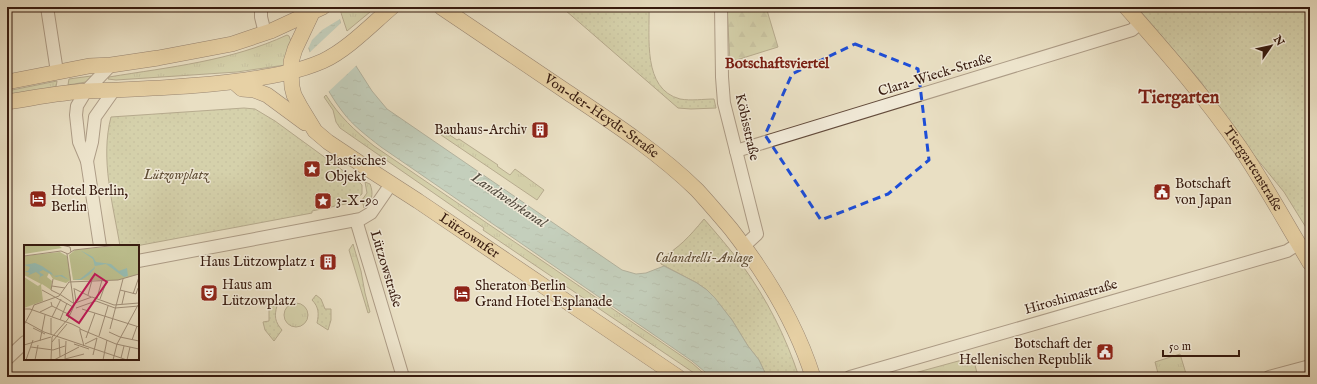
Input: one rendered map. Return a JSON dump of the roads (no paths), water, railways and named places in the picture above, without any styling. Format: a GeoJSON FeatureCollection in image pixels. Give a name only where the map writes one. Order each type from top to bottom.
{"type":"FeatureCollection","features":[{"type":"Feature","properties":{"kind":"main road"},"geometry":{"type":"LineString","coordinates":[[7,102],[86,91],[234,82],[291,72],[311,66],[330,57],[351,42],[392,7]]}},
{"type":"Feature","properties":{"kind":"main road","name":"Von-der-Heydt-Straße"},"geometry":{"type":"LineString","coordinates":[[441,7],[599,114],[675,170],[697,191],[714,209],[744,246],[768,280],[788,318],[813,377]]}},
{"type":"Feature","properties":{"kind":"main road","name":"Tiergartenstraße"},"geometry":{"type":"LineString","coordinates":[[1126,7],[1197,89],[1241,149],[1272,198],[1310,264]]}},
{"type":"Feature","properties":{"kind":"main road"},"geometry":{"type":"LineString","coordinates":[[7,82],[89,66],[111,65],[189,53],[232,44],[265,33],[317,10]]}},
{"type":"Feature","properties":{"kind":"main road","name":"Lützowufer"},"geometry":{"type":"LineString","coordinates":[[317,10],[300,37],[292,57],[291,72],[294,94],[315,131],[328,142],[678,377]]}},
{"type":"Feature","properties":{"kind":"main road"},"geometry":{"type":"LineString","coordinates":[[234,82],[242,89],[254,90],[267,95],[315,131]]}},
{"type":"Feature","properties":{"kind":"street"},"geometry":{"type":"LineString","coordinates":[[47,7],[57,72]]}},
{"type":"Feature","properties":{"kind":"street"},"geometry":{"type":"LineString","coordinates":[[261,7],[261,17],[265,33]]}},
{"type":"Feature","properties":{"kind":"street","name":"Köbisstraße"},"geometry":{"type":"LineString","coordinates":[[721,7],[724,104],[757,234],[744,246]]}},
{"type":"Feature","properties":{"kind":"street","name":"Clara-Wieck-Straße"},"geometry":{"type":"LineString","coordinates":[[736,151],[1132,30],[1140,22]]}},
{"type":"Feature","properties":{"kind":"street"},"geometry":{"type":"LineString","coordinates":[[100,245],[87,161],[79,142],[76,115],[78,106],[86,91],[111,65]]}},
{"type":"Feature","properties":{"kind":"street"},"geometry":{"type":"LineString","coordinates":[[87,161],[92,142],[95,117],[114,90]]}},
{"type":"Feature","properties":{"kind":"street","name":"Lützowstraße"},"geometry":{"type":"LineString","coordinates":[[391,184],[371,213],[364,218],[356,220],[403,377]]}},
{"type":"Feature","properties":{"kind":"street"},"geometry":{"type":"LineString","coordinates":[[139,261],[356,220]]}},
{"type":"Feature","properties":{"kind":"street","name":"Hiroshimastraße"},"geometry":{"type":"LineString","coordinates":[[850,377],[1287,251],[1298,244]]}},
{"type":"Feature","properties":{"kind":"street"},"geometry":{"type":"LineString","coordinates":[[7,359],[24,343]]}},
{"type":"Feature","properties":{"kind":"street"},"geometry":{"type":"LineString","coordinates":[[1269,377],[1310,366]]}},
{"type":"Feature","properties":{"kind":"water","name":"Landwehrkanal"},"geometry":{"type":"Polygon","coordinates":[[[337,7],[356,66],[372,91],[387,109],[622,270],[636,274],[646,273],[664,266],[697,283],[707,290],[732,320],[748,346],[759,360],[767,377],[711,377],[692,361],[381,147],[360,130],[350,121],[331,95],[317,69],[306,41],[337,7]]]}},
{"type":"Feature","properties":{"kind":"place","name":"Bauhaus-Archiv"},"geometry":{"type":"Point","coordinates":[540,130]}},
{"type":"Feature","properties":{"kind":"place","name":"Plastisches Objekt"},"geometry":{"type":"Point","coordinates":[312,169]}},
{"type":"Feature","properties":{"kind":"place","name":"Botschaft von Japan"},"geometry":{"type":"Point","coordinates":[1162,192]}},
{"type":"Feature","properties":{"kind":"place","name":"Hotel Berlin, Berlin"},"geometry":{"type":"Point","coordinates":[38,199]}},
{"type":"Feature","properties":{"kind":"place","name":"3-X-90"},"geometry":{"type":"Point","coordinates":[323,201]}},
{"type":"Feature","properties":{"kind":"place","name":"Haus Lützowplatz 1"},"geometry":{"type":"Point","coordinates":[328,262]}},
{"type":"Feature","properties":{"kind":"place","name":"Haus am Lützowplatz"},"geometry":{"type":"Point","coordinates":[209,293]}},
{"type":"Feature","properties":{"kind":"place","name":"Sheraton Berlin Grand Hotel Esplanade"},"geometry":{"type":"Point","coordinates":[462,294]}},
{"type":"Feature","properties":{"kind":"place","name":"Botschaft der Hellenischen Republik"},"geometry":{"type":"Point","coordinates":[1105,352]}},
{"type":"Feature","properties":{"kind":"district","name":"Botschaftsviertel"},"geometry":{"type":"Point","coordinates":[777,63]}},
{"type":"Feature","properties":{"kind":"district","name":"Tiergarten"},"geometry":{"type":"Point","coordinates":[1179,98]}},
{"type":"Feature","properties":{"kind":"park label","name":"Lützowplatz"},"geometry":{"type":"Point","coordinates":[176,175]}},
{"type":"Feature","properties":{"kind":"park label","name":"Calandrelli-Anlage"},"geometry":{"type":"Point","coordinates":[704,258]}}]}
